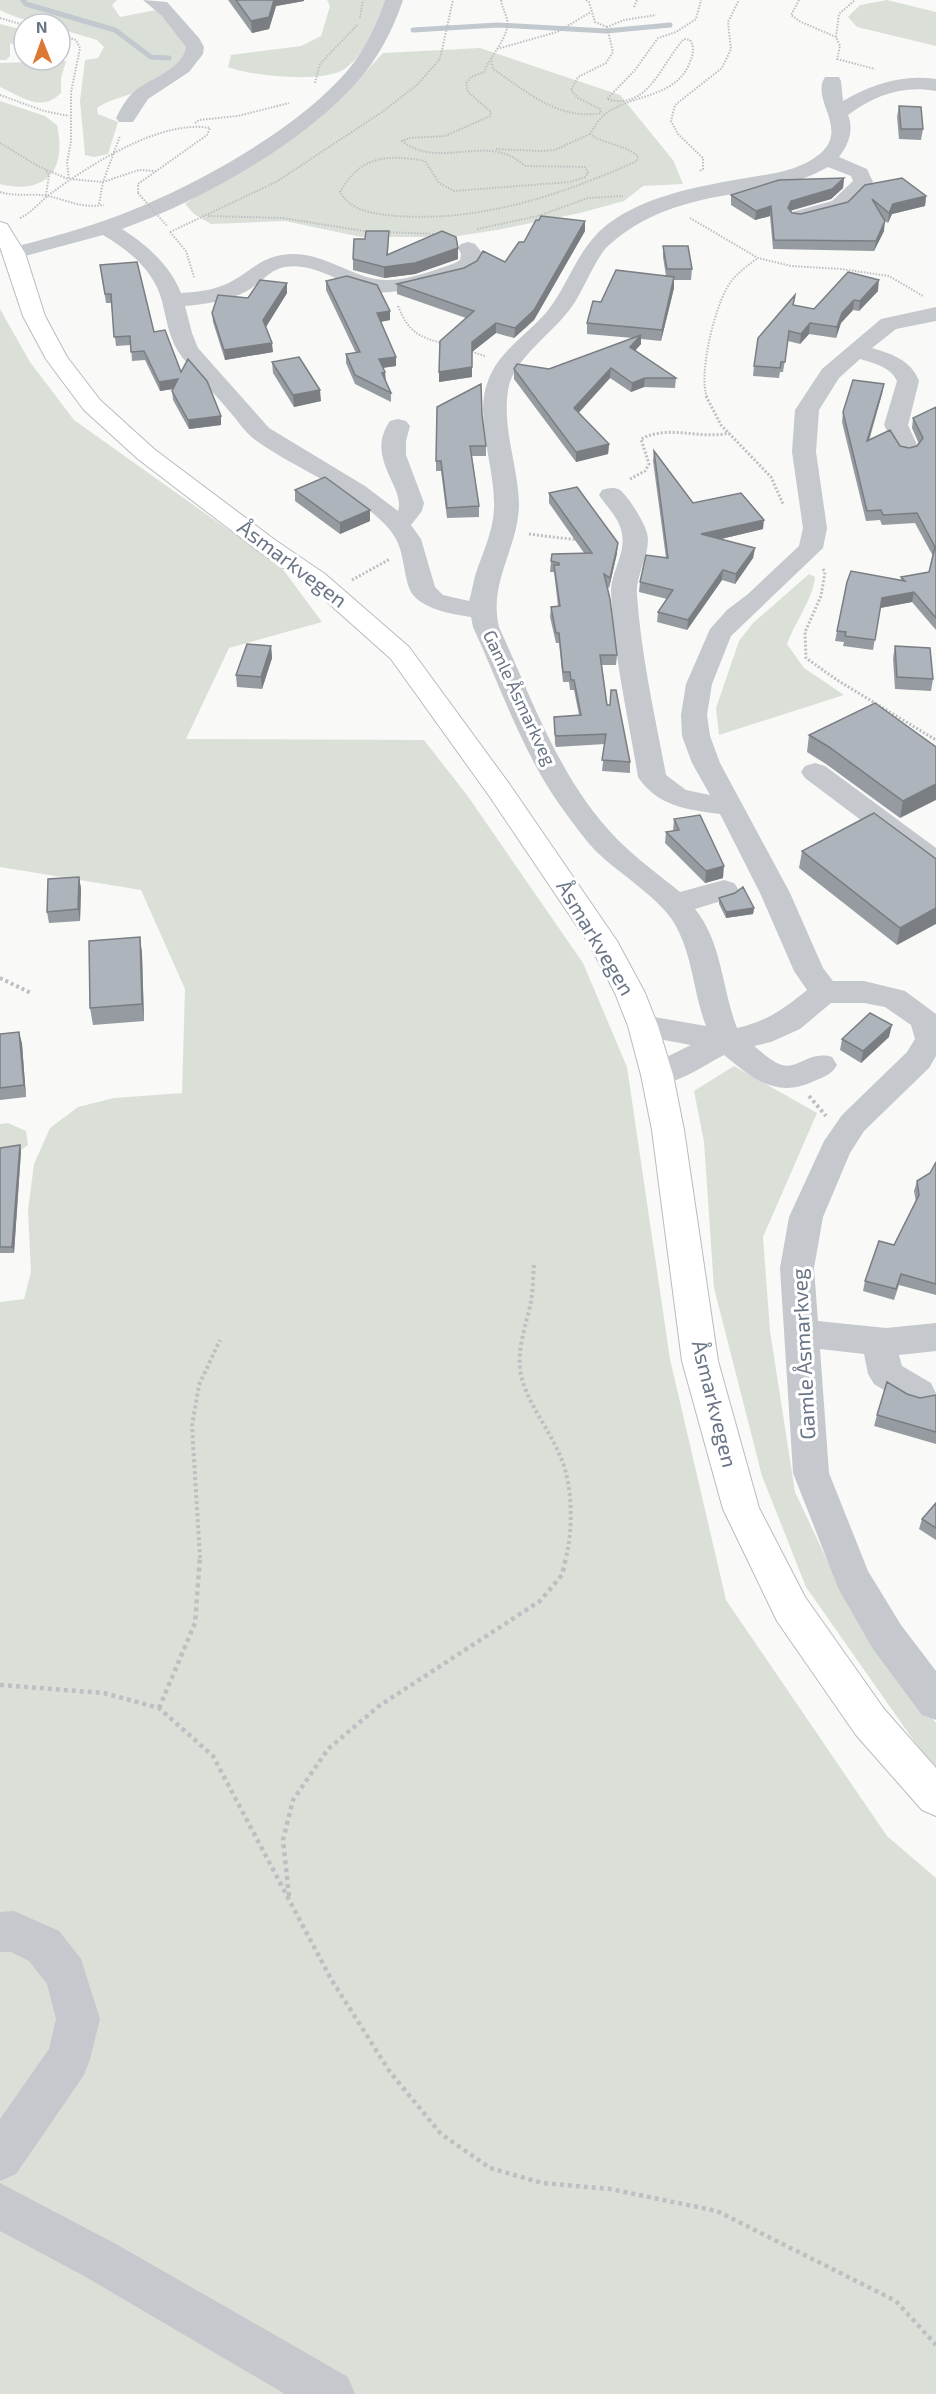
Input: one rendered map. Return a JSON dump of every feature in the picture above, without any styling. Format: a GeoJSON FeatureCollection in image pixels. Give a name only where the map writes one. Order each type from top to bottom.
{"type":"FeatureCollection","features":[{"type":"Feature","properties":{"kind":"main road","name":"Åsmarkvegen"},"geometry":{"type":"LineString","coordinates":[[7,240],[34,316],[57,359],[92,405],[146,454],[329,590],[400,654],[447,716],[602,941],[630,993],[643,1026],[657,1075],[668,1130],[700,1361],[741,1509],[791,1610],[870,1722],[936,1797]]}},
{"type":"Feature","properties":{"kind":"street"},"geometry":{"type":"LineString","coordinates":[[126,118],[130,107],[140,96],[183,68],[194,53],[195,47],[190,39],[165,8],[152,0]]}},
{"type":"Feature","properties":{"kind":"street"},"geometry":{"type":"LineString","coordinates":[[7,240],[104,212],[159,207],[228,169],[308,115],[340,89],[375,45],[394,0]]}},
{"type":"Feature","properties":{"kind":"street"},"geometry":{"type":"LineString","coordinates":[[482,610],[482,597],[506,517],[496,390],[503,373],[559,310],[597,246],[637,215],[676,201],[791,176],[809,170],[827,159],[839,143],[842,133],[838,113],[833,103],[832,81]]}},
{"type":"Feature","properties":{"kind":"street"},"geometry":{"type":"LineString","coordinates":[[838,113],[871,92],[902,85],[929,83],[936,85]]}},
{"type":"Feature","properties":{"kind":"street"},"geometry":{"type":"LineString","coordinates":[[799,216],[838,205],[863,182],[860,173],[827,159]]}},
{"type":"Feature","properties":{"kind":"street","name":"Gamle Åsmarkveg"},"geometry":{"type":"LineString","coordinates":[[104,212],[184,300],[180,338],[261,433],[357,491],[398,524],[412,546],[423,590],[434,600],[482,610],[486,627],[551,769],[576,808],[607,846],[676,906],[691,924],[701,950],[715,1010],[727,1041]]}},
{"type":"Feature","properties":{"kind":"street"},"geometry":{"type":"LineString","coordinates":[[184,300],[230,290],[269,265],[283,260],[312,262],[364,282],[396,285],[463,268],[470,263],[472,254],[468,239]]}},
{"type":"Feature","properties":{"kind":"street"},"geometry":{"type":"LineString","coordinates":[[657,1075],[727,1041],[760,1034],[789,1021],[824,992],[809,971],[797,940],[706,763],[696,736],[694,715],[699,684],[720,634],[736,615],[758,599],[811,548],[815,528],[804,452],[807,410],[830,374],[856,350],[889,324],[931,306]]}},
{"type":"Feature","properties":{"kind":"street"},"geometry":{"type":"LineString","coordinates":[[856,350],[898,367],[907,375],[908,381],[896,425],[907,449]]}},
{"type":"Feature","properties":{"kind":"street"},"geometry":{"type":"LineString","coordinates":[[398,426],[393,444],[394,459],[398,473],[411,497],[412,506],[407,517],[398,524]]}},
{"type":"Feature","properties":{"kind":"street"},"geometry":{"type":"LineString","coordinates":[[611,495],[631,522],[635,535],[635,546],[624,582],[624,593],[627,629],[652,777],[662,789],[676,797],[730,806]]}},
{"type":"Feature","properties":{"kind":"street"},"geometry":{"type":"LineString","coordinates":[[815,772],[936,862]]}},
{"type":"Feature","properties":{"kind":"street"},"geometry":{"type":"LineString","coordinates":[[676,906],[724,890]]}},
{"type":"Feature","properties":{"kind":"street","name":"Gamle Åsmarkveg"},"geometry":{"type":"LineString","coordinates":[[824,992],[864,992],[894,999],[923,1018],[930,1039],[918,1060],[853,1124],[835,1149],[806,1217],[797,1268],[811,1473],[852,1578],[887,1637],[936,1702]]}},
{"type":"Feature","properties":{"kind":"street"},"geometry":{"type":"LineString","coordinates":[[643,1026],[727,1041],[758,1066],[776,1076],[793,1078],[821,1065]]}},
{"type":"Feature","properties":{"kind":"street"},"geometry":{"type":"LineString","coordinates":[[801,1333],[879,1342],[936,1337]]}},
{"type":"Feature","properties":{"kind":"street"},"geometry":{"type":"LineString","coordinates":[[879,1342],[886,1374],[918,1393]]}},
{"type":"Feature","properties":{"kind":"street"},"geometry":{"type":"LineString","coordinates":[[0,1932],[15,1931],[44,1946],[66,1974],[78,2019],[68,2059],[0,2158]]}},
{"type":"Feature","properties":{"kind":"street"},"geometry":{"type":"LineString","coordinates":[[0,2206],[110,2266],[331,2394]]}},
{"type":"Feature","properties":{"kind":"path"},"geometry":{"type":"LineString","coordinates":[[313,89],[320,64],[358,23],[363,0]]}},
{"type":"Feature","properties":{"kind":"path"},"geometry":{"type":"LineString","coordinates":[[171,232],[276,182],[346,136],[418,84],[440,59],[446,36],[448,10],[453,0]]}},
{"type":"Feature","properties":{"kind":"path"},"geometry":{"type":"LineString","coordinates":[[501,0],[507,19],[507,33],[490,57],[484,72],[471,77],[466,83],[468,92],[491,112],[490,117],[445,136],[409,138],[402,141],[406,147],[424,152],[503,151],[517,155],[525,166],[540,168],[567,164],[585,167],[588,173],[585,177],[570,182],[462,192],[447,191],[439,185],[438,178],[425,161],[402,156],[382,158],[360,166],[347,177],[340,192],[346,203],[362,211],[409,218],[450,217],[488,211],[565,191],[637,161],[638,156],[633,150],[597,141],[590,134]]}},
{"type":"Feature","properties":{"kind":"path"},"geometry":{"type":"LineString","coordinates":[[586,0],[589,2],[595,22],[607,27],[624,20],[656,15]]}},
{"type":"Feature","properties":{"kind":"path"},"geometry":{"type":"LineString","coordinates":[[634,7],[637,0]]}},
{"type":"Feature","properties":{"kind":"path"},"geometry":{"type":"LineString","coordinates":[[485,151],[509,147],[530,152],[568,147],[590,134],[600,119],[610,110],[660,93],[685,75],[694,50],[690,40],[684,39],[645,92],[630,99],[612,102],[607,99],[650,53],[658,38],[676,32],[696,19],[701,0]]}},
{"type":"Feature","properties":{"kind":"path"},"geometry":{"type":"LineString","coordinates":[[695,175],[703,169],[704,158],[678,134],[671,121],[675,105],[722,68],[730,49],[728,22],[739,0]]}},
{"type":"Feature","properties":{"kind":"path"},"geometry":{"type":"LineString","coordinates":[[800,0],[791,15],[797,21],[822,29],[836,37]]}},
{"type":"Feature","properties":{"kind":"path"},"geometry":{"type":"LineString","coordinates":[[832,81],[840,46],[836,37],[839,14],[855,0]]}},
{"type":"Feature","properties":{"kind":"path"},"geometry":{"type":"LineString","coordinates":[[496,49],[563,31],[591,12]]}},
{"type":"Feature","properties":{"kind":"path"},"geometry":{"type":"LineString","coordinates":[[490,57],[493,69],[528,93],[574,115],[591,117],[601,113],[600,109],[578,98],[571,90],[578,77],[606,63],[613,52],[607,27]]}},
{"type":"Feature","properties":{"kind":"path"},"geometry":{"type":"LineString","coordinates":[[69,179],[67,163],[71,141],[69,116],[71,92],[80,48],[76,40],[72,39]]}},
{"type":"Feature","properties":{"kind":"path"},"geometry":{"type":"LineString","coordinates":[[0,95],[44,111],[69,116]]}},
{"type":"Feature","properties":{"kind":"path"},"geometry":{"type":"LineString","coordinates":[[195,124],[199,120],[238,116],[294,101]]}},
{"type":"Feature","properties":{"kind":"path"},"geometry":{"type":"LineString","coordinates":[[0,192],[13,196],[46,196],[104,212],[103,182],[126,118]]}},
{"type":"Feature","properties":{"kind":"path"},"geometry":{"type":"LineString","coordinates":[[19,219],[27,216],[46,196],[69,179],[114,154],[156,136],[195,124],[205,125],[210,131],[138,184],[138,192],[190,258],[194,276],[184,300]]}},
{"type":"Feature","properties":{"kind":"path"},"geometry":{"type":"LineString","coordinates":[[0,143],[46,170],[69,179],[103,182],[139,170],[156,171]]}},
{"type":"Feature","properties":{"kind":"path"},"geometry":{"type":"LineString","coordinates":[[46,170],[49,175],[46,196]]}},
{"type":"Feature","properties":{"kind":"path"},"geometry":{"type":"LineString","coordinates":[[129,195],[138,192]]}},
{"type":"Feature","properties":{"kind":"path"},"geometry":{"type":"LineString","coordinates":[[468,239],[588,198],[629,196],[676,201],[679,211],[758,258],[791,266],[842,269],[889,276],[931,306]]}},
{"type":"Feature","properties":{"kind":"path"},"geometry":{"type":"LineString","coordinates":[[208,216],[284,218],[372,232]]}},
{"type":"Feature","properties":{"kind":"path"},"geometry":{"type":"LineString","coordinates":[[381,232],[440,234]]}},
{"type":"Feature","properties":{"kind":"path"},"geometry":{"type":"LineString","coordinates":[[396,285],[406,327],[414,333],[444,344]]}},
{"type":"Feature","properties":{"kind":"path"},"geometry":{"type":"LineString","coordinates":[[466,351],[512,362]]}},
{"type":"Feature","properties":{"kind":"path"},"geometry":{"type":"LineString","coordinates":[[611,495],[623,483],[645,471],[649,464],[641,439],[646,435],[681,431],[694,436],[714,437],[729,433]]}},
{"type":"Feature","properties":{"kind":"path"},"geometry":{"type":"LineString","coordinates":[[503,531],[580,540]]}},
{"type":"Feature","properties":{"kind":"path"},"geometry":{"type":"LineString","coordinates":[[329,590],[345,584],[412,546]]}},
{"type":"Feature","properties":{"kind":"path"},"geometry":{"type":"LineString","coordinates":[[0,978],[31,993]]}},
{"type":"Feature","properties":{"kind":"path"},"geometry":{"type":"LineString","coordinates":[[793,1078],[830,1120],[846,1133]]}},
{"type":"Feature","properties":{"kind":"path"},"geometry":{"type":"LineString","coordinates":[[289,1900],[283,1840],[293,1800],[328,1749],[379,1706],[540,1601],[562,1575],[570,1545],[571,1503],[562,1459],[520,1374],[521,1342],[531,1300],[534,1265]]}},
{"type":"Feature","properties":{"kind":"path"},"geometry":{"type":"LineString","coordinates":[[159,1708],[195,1623],[200,1562],[192,1426],[199,1385],[220,1340]]}},
{"type":"Feature","properties":{"kind":"path"},"geometry":{"type":"LineString","coordinates":[[0,1685],[104,1693],[159,1708],[213,1756],[331,1979],[390,2072],[441,2134],[490,2168],[542,2183],[610,2189],[717,2211],[896,2301],[936,2345]]}},
{"type":"Feature","properties":{"kind":"shaded area"},"geometry":{"type":"Polygon","coordinates":[[[0,0],[117,0],[112,5],[120,17],[156,10],[173,27],[187,48],[180,62],[165,74],[133,93],[97,108],[98,114],[118,122],[108,154],[94,157],[85,155],[80,101],[85,60],[98,58],[104,47],[97,40],[72,33],[72,12],[12,12],[12,15],[0,10],[0,0]]]}},
{"type":"Feature","properties":{"kind":"shaded area"},"geometry":{"type":"Polygon","coordinates":[[[327,0],[385,0],[365,46],[346,68],[322,76],[288,77],[253,73],[228,67],[231,55],[301,46],[321,36],[330,6],[327,0]]]}},
{"type":"Feature","properties":{"kind":"shaded area"},"geometry":{"type":"Polygon","coordinates":[[[887,0],[936,12],[936,46],[857,27],[848,17],[860,5],[887,0]]]}},
{"type":"Feature","properties":{"kind":"shaded area"},"geometry":{"type":"Polygon","coordinates":[[[0,24],[12,27],[12,44],[10,43],[10,56],[6,60],[0,60],[0,24]]]}},
{"type":"Feature","properties":{"kind":"shaded area"},"geometry":{"type":"Polygon","coordinates":[[[480,48],[620,95],[673,160],[683,184],[643,186],[624,201],[580,213],[452,237],[361,237],[285,221],[211,224],[194,214],[185,204],[339,100],[383,53],[480,48]]]}},
{"type":"Feature","properties":{"kind":"shaded area"},"geometry":{"type":"Polygon","coordinates":[[[0,63],[12,63],[12,72],[63,72],[61,93],[46,102],[39,103],[24,99],[0,87],[0,63]]]}},
{"type":"Feature","properties":{"kind":"shaded area"},"geometry":{"type":"Polygon","coordinates":[[[0,101],[45,116],[57,125],[59,155],[50,176],[41,182],[16,187],[0,184],[0,101]]]}},
{"type":"Feature","properties":{"kind":"shaded area"},"geometry":{"type":"Polygon","coordinates":[[[0,309],[30,362],[74,420],[282,568],[322,622],[229,648],[186,739],[424,740],[467,795],[583,963],[627,1067],[670,1359],[726,1600],[887,1836],[936,1878],[936,2394],[0,2394],[0,1302],[24,1299],[31,1272],[28,1210],[34,1164],[50,1128],[78,1107],[114,1098],[182,1093],[185,989],[141,890],[0,867],[0,309]]]}},
{"type":"Feature","properties":{"kind":"shaded area"},"geometry":{"type":"Polygon","coordinates":[[[809,574],[815,577],[814,585],[787,644],[804,668],[844,695],[719,735],[716,708],[739,641],[753,623],[809,574]]]}},
{"type":"Feature","properties":{"kind":"shaded area"},"geometry":{"type":"Polygon","coordinates":[[[734,1066],[817,1113],[763,1237],[770,1331],[795,1492],[851,1611],[936,1723],[936,1768],[914,1741],[806,1587],[762,1476],[714,1288],[704,1142],[694,1091],[734,1066]]]}},
{"type":"Feature","properties":{"kind":"shaded area"},"geometry":{"type":"Polygon","coordinates":[[[8,1123],[26,1131],[28,1145],[17,1153],[0,1156],[0,1124],[8,1123]]]}},
{"type":"Feature","properties":{"kind":"building"},"geometry":{"type":"Polygon","coordinates":[[[236,0],[274,0],[269,17],[251,21],[236,0]]]}},
{"type":"Feature","properties":{"kind":"building"},"geometry":{"type":"Polygon","coordinates":[[[899,106],[921,107],[923,129],[901,129],[899,106]]]}},
{"type":"Feature","properties":{"kind":"building"},"geometry":{"type":"Polygon","coordinates":[[[844,178],[832,189],[791,201],[788,208],[792,213],[801,214],[848,202],[865,185],[902,178],[926,196],[893,204],[889,213],[872,199],[885,221],[876,241],[774,240],[771,206],[756,211],[731,195],[779,180],[844,178]]]}},
{"type":"Feature","properties":{"kind":"building"},"geometry":{"type":"Polygon","coordinates":[[[541,216],[585,221],[534,310],[515,328],[496,323],[472,342],[472,367],[439,372],[440,341],[474,311],[397,284],[464,268],[477,261],[483,251],[505,262],[519,242],[524,242],[536,220],[539,220],[541,216]]]}},
{"type":"Feature","properties":{"kind":"building"},"geometry":{"type":"Polygon","coordinates":[[[366,231],[389,231],[387,255],[442,231],[456,237],[458,248],[415,263],[384,267],[353,259],[354,239],[365,239],[366,231]]]}},
{"type":"Feature","properties":{"kind":"building"},"geometry":{"type":"Polygon","coordinates":[[[663,246],[688,246],[692,269],[667,269],[663,246]]]}},
{"type":"Feature","properties":{"kind":"building"},"geometry":{"type":"Polygon","coordinates":[[[137,262],[154,332],[165,330],[181,372],[188,359],[207,381],[221,416],[188,420],[172,391],[178,379],[159,382],[144,351],[131,352],[130,336],[114,337],[111,294],[105,294],[100,265],[137,262]]]}},
{"type":"Feature","properties":{"kind":"building"},"geometry":{"type":"Polygon","coordinates":[[[616,270],[674,277],[662,330],[587,323],[593,301],[601,302],[616,270]]]}},
{"type":"Feature","properties":{"kind":"building"},"geometry":{"type":"Polygon","coordinates":[[[848,272],[879,280],[860,301],[854,300],[842,313],[837,327],[810,323],[801,334],[789,331],[785,362],[781,362],[780,368],[754,366],[758,338],[795,295],[793,305],[814,309],[848,272]]]}},
{"type":"Feature","properties":{"kind":"building"},"geometry":{"type":"Polygon","coordinates":[[[347,276],[377,285],[390,311],[377,313],[396,357],[379,359],[385,372],[382,373],[391,393],[355,375],[346,354],[360,352],[326,281],[347,276]]]}},
{"type":"Feature","properties":{"kind":"building"},"geometry":{"type":"Polygon","coordinates":[[[260,280],[287,283],[263,320],[272,343],[224,350],[212,313],[218,295],[248,298],[260,280]]]}},
{"type":"Feature","properties":{"kind":"building"},"geometry":{"type":"Polygon","coordinates":[[[641,335],[630,347],[676,378],[645,378],[632,383],[611,368],[574,408],[609,444],[576,452],[514,369],[517,364],[549,369],[641,335]]]}},
{"type":"Feature","properties":{"kind":"building"},"geometry":{"type":"Polygon","coordinates":[[[299,357],[320,390],[293,395],[272,362],[299,357]]]}},
{"type":"Feature","properties":{"kind":"building"},"geometry":{"type":"Polygon","coordinates":[[[853,380],[884,384],[867,441],[890,430],[900,446],[909,448],[917,446],[923,438],[913,418],[936,407],[936,618],[914,592],[882,598],[875,640],[845,636],[846,632],[837,631],[851,571],[905,581],[901,577],[929,572],[935,547],[917,513],[883,515],[881,510],[867,511],[843,412],[853,380]]]}},
{"type":"Feature","properties":{"kind":"building"},"geometry":{"type":"Polygon","coordinates":[[[481,384],[486,446],[470,446],[479,506],[447,508],[441,461],[436,461],[437,407],[481,384]]]}},
{"type":"Feature","properties":{"kind":"building"},"geometry":{"type":"Polygon","coordinates":[[[654,451],[693,503],[741,493],[764,520],[701,534],[755,548],[736,574],[723,570],[688,620],[658,612],[673,590],[640,582],[646,555],[668,558],[654,451]]]}},
{"type":"Feature","properties":{"kind":"building"},"geometry":{"type":"Polygon","coordinates":[[[325,477],[370,510],[340,523],[295,490],[325,477]]]}},
{"type":"Feature","properties":{"kind":"building"},"geometry":{"type":"Polygon","coordinates":[[[577,487],[618,543],[610,578],[604,574],[610,599],[617,655],[600,655],[607,705],[610,705],[611,690],[616,690],[630,762],[602,760],[606,734],[556,736],[555,734],[554,717],[581,715],[574,680],[571,680],[570,672],[563,672],[559,633],[556,633],[551,607],[560,606],[554,565],[559,565],[559,563],[551,561],[552,554],[592,553],[549,493],[577,487]]]}},
{"type":"Feature","properties":{"kind":"building"},"geometry":{"type":"Polygon","coordinates":[[[247,644],[271,646],[261,677],[236,675],[247,644]]]}},
{"type":"Feature","properties":{"kind":"building"},"geometry":{"type":"Polygon","coordinates":[[[895,646],[930,648],[933,679],[897,677],[895,646]]]}},
{"type":"Feature","properties":{"kind":"building"},"geometry":{"type":"Polygon","coordinates":[[[875,703],[936,747],[936,784],[903,801],[809,735],[875,703]]]}},
{"type":"Feature","properties":{"kind":"building"},"geometry":{"type":"Polygon","coordinates":[[[874,813],[936,859],[936,908],[900,928],[802,851],[874,813]]]}},
{"type":"Feature","properties":{"kind":"building"},"geometry":{"type":"Polygon","coordinates":[[[700,815],[724,866],[706,871],[666,832],[679,830],[674,819],[700,815]]]}},
{"type":"Feature","properties":{"kind":"building"},"geometry":{"type":"Polygon","coordinates":[[[79,877],[78,909],[47,912],[48,879],[79,877]]]}},
{"type":"Feature","properties":{"kind":"building"},"geometry":{"type":"Polygon","coordinates":[[[743,887],[754,908],[726,912],[719,898],[735,893],[743,887]]]}},
{"type":"Feature","properties":{"kind":"building"},"geometry":{"type":"Polygon","coordinates":[[[140,937],[142,1004],[90,1008],[89,941],[140,937]]]}},
{"type":"Feature","properties":{"kind":"building"},"geometry":{"type":"Polygon","coordinates":[[[870,1013],[892,1025],[863,1051],[842,1039],[870,1013]]]}},
{"type":"Feature","properties":{"kind":"building"},"geometry":{"type":"Polygon","coordinates":[[[19,1032],[24,1085],[0,1088],[0,1034],[19,1032]]]}},
{"type":"Feature","properties":{"kind":"building"},"geometry":{"type":"Polygon","coordinates":[[[20,1145],[12,1247],[0,1247],[0,1148],[20,1145]]]}},
{"type":"Feature","properties":{"kind":"building"},"geometry":{"type":"Polygon","coordinates":[[[936,1162],[936,1284],[901,1274],[896,1289],[865,1281],[879,1241],[894,1245],[919,1195],[917,1181],[930,1173],[936,1162]]]}},
{"type":"Feature","properties":{"kind":"building"},"geometry":{"type":"Polygon","coordinates":[[[887,1382],[907,1394],[920,1398],[936,1395],[936,1432],[877,1415],[887,1382]]]}},
{"type":"Feature","properties":{"kind":"building"},"geometry":{"type":"Polygon","coordinates":[[[936,1503],[936,1528],[922,1519],[936,1503]]]}},
{"type":"Feature","properties":{"kind":"waterway"},"geometry":{"type":"LineString","coordinates":[[23,0],[26,4],[115,30],[151,57],[169,58]]}},
{"type":"Feature","properties":{"kind":"waterway"},"geometry":{"type":"LineString","coordinates":[[413,30],[498,25],[606,31],[670,25]]}}]}
